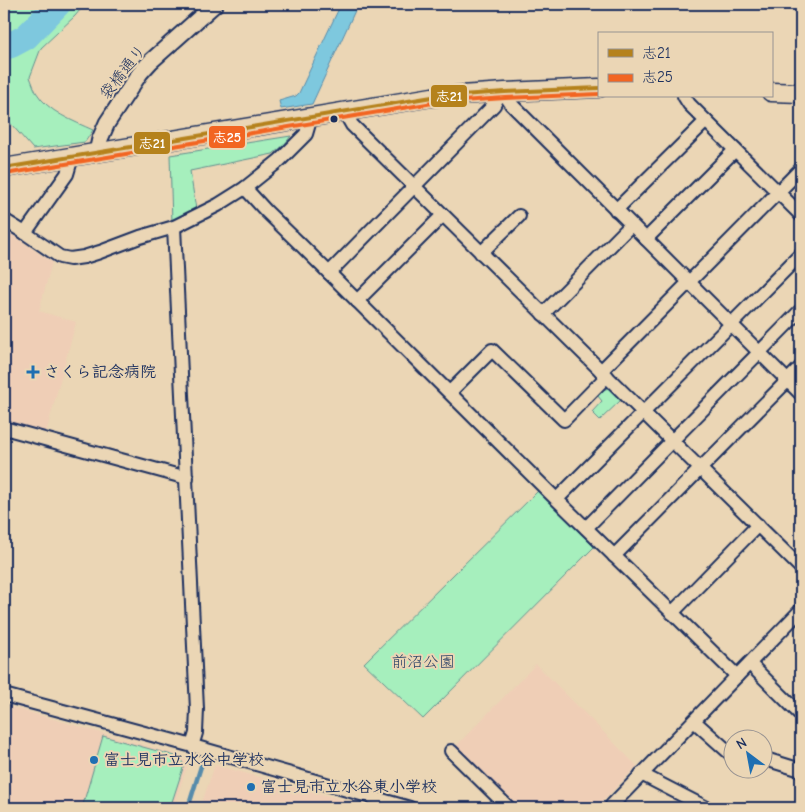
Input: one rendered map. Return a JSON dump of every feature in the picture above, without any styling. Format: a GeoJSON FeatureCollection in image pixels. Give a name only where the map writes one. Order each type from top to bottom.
{"type":"FeatureCollection","features":[{"type":"Feature","properties":{"kind":"main road"},"geometry":{"type":"LineString","coordinates":[[4,168],[432,98],[502,92],[598,88]]}},
{"type":"Feature","properties":{"kind":"main road"},"geometry":{"type":"LineString","coordinates":[[772,92],[801,93]]}},
{"type":"Feature","properties":{"kind":"street","name":"袋橋通り"},"geometry":{"type":"LineString","coordinates":[[97,152],[107,123],[140,73],[156,56],[215,4]]}},
{"type":"Feature","properties":{"kind":"street"},"geometry":{"type":"LineString","coordinates":[[329,273],[494,106],[502,92],[511,104],[801,394]]}},
{"type":"Feature","properties":{"kind":"street"},"geometry":{"type":"LineString","coordinates":[[685,98],[689,104],[801,215]]}},
{"type":"Feature","properties":{"kind":"street"},"geometry":{"type":"LineString","coordinates":[[344,111],[352,125],[801,568]]}},
{"type":"Feature","properties":{"kind":"street"},"geometry":{"type":"LineString","coordinates":[[4,220],[60,257],[70,259],[84,257],[174,227],[218,205],[245,188],[280,160],[306,134],[311,117]]}},
{"type":"Feature","properties":{"kind":"street"},"geometry":{"type":"LineString","coordinates":[[616,210],[706,121]]}},
{"type":"Feature","properties":{"kind":"street"},"geometry":{"type":"LineString","coordinates":[[646,239],[735,150]]}},
{"type":"Feature","properties":{"kind":"street"},"geometry":{"type":"LineString","coordinates":[[25,233],[67,174],[72,157]]}},
{"type":"Feature","properties":{"kind":"street"},"geometry":{"type":"LineString","coordinates":[[450,392],[492,350],[564,420],[689,283],[801,169]]}},
{"type":"Feature","properties":{"kind":"street"},"geometry":{"type":"LineString","coordinates":[[245,188],[266,212],[737,676]]}},
{"type":"Feature","properties":{"kind":"street"},"geometry":{"type":"LineString","coordinates":[[357,301],[443,215]]}},
{"type":"Feature","properties":{"kind":"street"},"geometry":{"type":"LineString","coordinates":[[482,253],[519,216]]}},
{"type":"Feature","properties":{"kind":"street"},"geometry":{"type":"LineString","coordinates":[[543,314],[631,225]]}},
{"type":"Feature","properties":{"kind":"street"},"geometry":{"type":"LineString","coordinates":[[174,227],[198,709],[196,747]]}},
{"type":"Feature","properties":{"kind":"street"},"geometry":{"type":"LineString","coordinates":[[557,499],[801,254]]}},
{"type":"Feature","properties":{"kind":"street"},"geometry":{"type":"LineString","coordinates":[[586,528],[801,310]]}},
{"type":"Feature","properties":{"kind":"street"},"geometry":{"type":"LineString","coordinates":[[614,556],[801,367]]}},
{"type":"Feature","properties":{"kind":"street"},"geometry":{"type":"LineString","coordinates":[[4,428],[187,478]]}},
{"type":"Feature","properties":{"kind":"street"},"geometry":{"type":"LineString","coordinates":[[672,613],[758,525]]}},
{"type":"Feature","properties":{"kind":"street"},"geometry":{"type":"LineString","coordinates":[[611,808],[641,774],[800,615]]}},
{"type":"Feature","properties":{"kind":"street"},"geometry":{"type":"LineString","coordinates":[[750,664],[801,715]]}},
{"type":"Feature","properties":{"kind":"street"},"geometry":{"type":"LineString","coordinates":[[4,695],[410,808]]}},
{"type":"Feature","properties":{"kind":"street"},"geometry":{"type":"LineString","coordinates":[[694,721],[722,746]]}},
{"type":"Feature","properties":{"kind":"street"},"geometry":{"type":"LineString","coordinates":[[451,752],[509,808]]}},
{"type":"Feature","properties":{"kind":"street"},"geometry":{"type":"LineString","coordinates":[[772,761],[801,770]]}},
{"type":"Feature","properties":{"kind":"street"},"geometry":{"type":"LineString","coordinates":[[641,774],[707,808]]}},
{"type":"Feature","properties":{"kind":"shaded area","name":"さくら記念病院"},"geometry":{"type":"Polygon","coordinates":[[[4,229],[52,262],[39,311],[76,322],[46,433],[4,421],[4,229]]]}},
{"type":"Feature","properties":{"kind":"shaded area"},"geometry":{"type":"Polygon","coordinates":[[[536,664],[637,766],[596,808],[521,808],[454,748],[536,664]]]}},
{"type":"Feature","properties":{"kind":"shaded area","name":"富士見市立水谷中学校"},"geometry":{"type":"Polygon","coordinates":[[[4,705],[182,756],[188,764],[173,808],[4,808],[4,705]]]}},
{"type":"Feature","properties":{"kind":"shaded area","name":"富士見市立水谷東小学校"},"geometry":{"type":"Polygon","coordinates":[[[215,765],[373,808],[200,808],[215,765]]]}},
{"type":"Feature","properties":{"kind":"green space"},"geometry":{"type":"Polygon","coordinates":[[[4,4],[85,4],[41,48],[30,77],[36,92],[47,105],[62,115],[93,130],[85,142],[33,149],[4,116],[4,4]]]}},
{"type":"Feature","properties":{"kind":"green space"},"geometry":{"type":"Polygon","coordinates":[[[291,136],[273,154],[190,171],[196,209],[172,223],[170,155],[291,136]]]}},
{"type":"Feature","properties":{"kind":"green space"},"geometry":{"type":"Polygon","coordinates":[[[609,388],[621,400],[600,420],[592,412],[602,401],[597,395],[602,390],[609,388]]]}},
{"type":"Feature","properties":{"kind":"green space","name":"前沼公園"},"geometry":{"type":"Polygon","coordinates":[[[538,491],[594,547],[423,719],[364,663],[538,491]]]}},
{"type":"Feature","properties":{"kind":"green space"},"geometry":{"type":"Polygon","coordinates":[[[103,736],[179,757],[184,765],[170,808],[82,808],[103,736]]]}},
{"type":"Feature","properties":{"kind":"water"},"geometry":{"type":"Polygon","coordinates":[[[341,4],[358,4],[312,104],[281,109],[279,101],[296,96],[299,93],[341,4]]]}},
{"type":"Feature","properties":{"kind":"waterway"},"geometry":{"type":"LineString","coordinates":[[4,47],[26,37],[58,4]]}},
{"type":"Feature","properties":{"kind":"waterway"},"geometry":{"type":"LineString","coordinates":[[188,808],[202,763]]}},
{"type":"Feature","properties":{"kind":"transit line","name":"志21"},"geometry":{"type":"LineString","coordinates":[[4,168],[432,97],[598,88]]}},
{"type":"Feature","properties":{"kind":"transit line","name":"志25"},"geometry":{"type":"LineString","coordinates":[[5,174],[433,103],[598,94]]}},
{"type":"Feature","properties":{"kind":"place","name":"さくら記念病院"},"geometry":{"type":"Point","coordinates":[33,372]}},
{"type":"Feature","properties":{"kind":"place","name":"富士見市立水谷中学校"},"geometry":{"type":"Point","coordinates":[94,760]}},
{"type":"Feature","properties":{"kind":"place","name":"富士見市立水谷東小学校"},"geometry":{"type":"Point","coordinates":[251,787]}}]}
